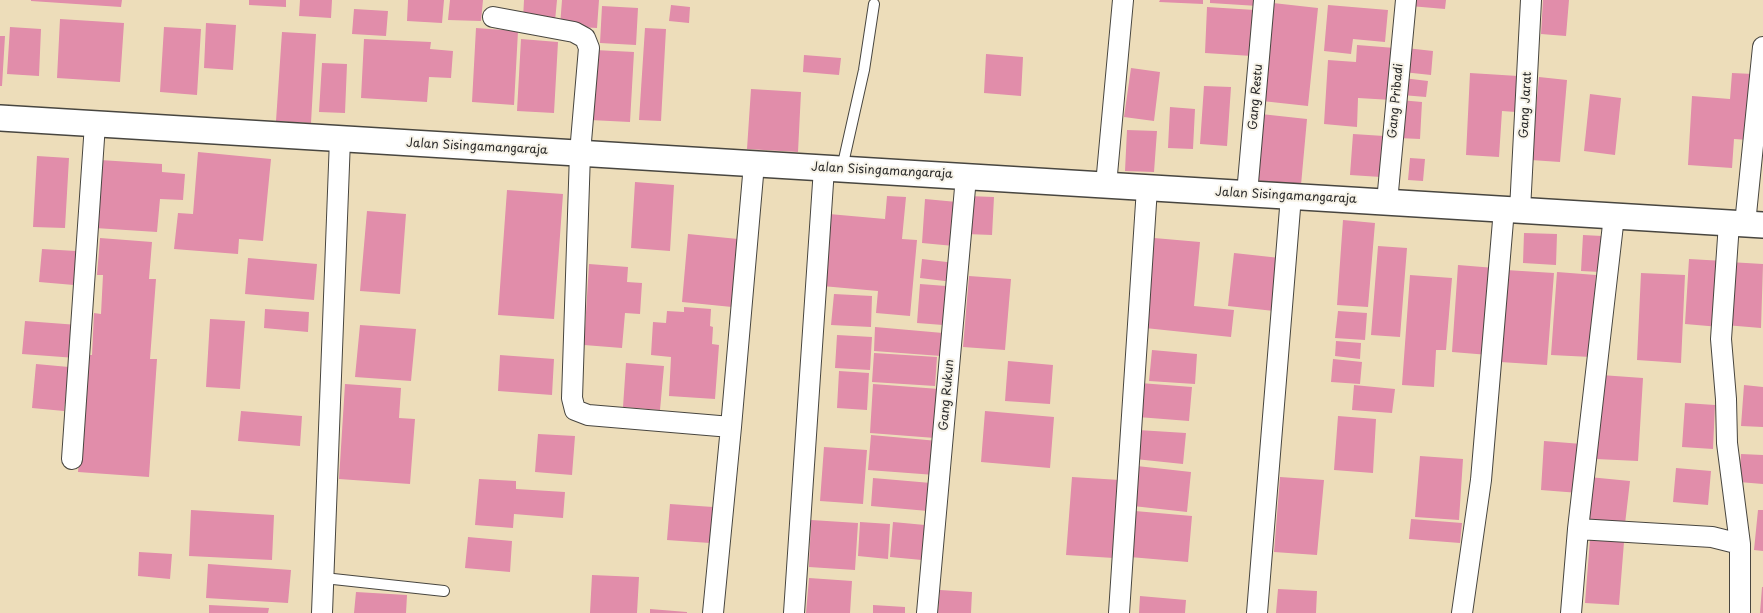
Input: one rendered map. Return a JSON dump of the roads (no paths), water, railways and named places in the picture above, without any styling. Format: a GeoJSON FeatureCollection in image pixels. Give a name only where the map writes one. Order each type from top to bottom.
{"type":"FeatureCollection","features":[{"type":"Feature","properties":{"kind":"street"},"geometry":{"type":"LineString","coordinates":[[1106,185],[1123,0]]}},
{"type":"Feature","properties":{"kind":"street","name":"Gang Restu"},"geometry":{"type":"LineString","coordinates":[[1247,194],[1264,0]]}},
{"type":"Feature","properties":{"kind":"street","name":"Gang Pribadi"},"geometry":{"type":"LineString","coordinates":[[1387,202],[1406,0]]}},
{"type":"Feature","properties":{"kind":"street","name":"Gang Jarat"},"geometry":{"type":"LineString","coordinates":[[1462,613],[1481,480],[1512,210],[1531,0]]}},
{"type":"Feature","properties":{"kind":"street"},"geometry":{"type":"LineString","coordinates":[[493,17],[574,32],[585,38],[589,48],[580,153],[572,398],[575,410],[588,415],[731,427]]}},
{"type":"Feature","properties":{"kind":"street"},"geometry":{"type":"LineString","coordinates":[[1740,613],[1740,544],[1727,443],[1721,339],[1746,224],[1763,47]]}},
{"type":"Feature","properties":{"kind":"street","name":"Jalan Sisingamangaraja"},"geometry":{"type":"LineString","coordinates":[[0,118],[1746,224]]}},
{"type":"Feature","properties":{"kind":"street"},"geometry":{"type":"LineString","coordinates":[[72,459],[95,124]]}},
{"type":"Feature","properties":{"kind":"street"},"geometry":{"type":"LineString","coordinates":[[322,613],[340,139]]}},
{"type":"Feature","properties":{"kind":"street"},"geometry":{"type":"LineString","coordinates":[[713,613],[754,164]]}},
{"type":"Feature","properties":{"kind":"street"},"geometry":{"type":"LineString","coordinates":[[794,613],[833,168]]}},
{"type":"Feature","properties":{"kind":"street","name":"Gang Rukun"},"geometry":{"type":"LineString","coordinates":[[927,613],[966,177]]}},
{"type":"Feature","properties":{"kind":"street"},"geometry":{"type":"LineString","coordinates":[[1119,613],[1147,188]]}},
{"type":"Feature","properties":{"kind":"street"},"geometry":{"type":"LineString","coordinates":[[1257,613],[1291,196]]}},
{"type":"Feature","properties":{"kind":"street"},"geometry":{"type":"LineString","coordinates":[[1571,613],[1578,529],[1614,216]]}},
{"type":"Feature","properties":{"kind":"street"},"geometry":{"type":"LineString","coordinates":[[1578,529],[1712,536],[1740,544]]}},
{"type":"Feature","properties":{"kind":"lane"},"geometry":{"type":"LineString","coordinates":[[833,168],[864,70],[874,4]]}},
{"type":"Feature","properties":{"kind":"lane"},"geometry":{"type":"LineString","coordinates":[[324,578],[444,591]]}}]}
